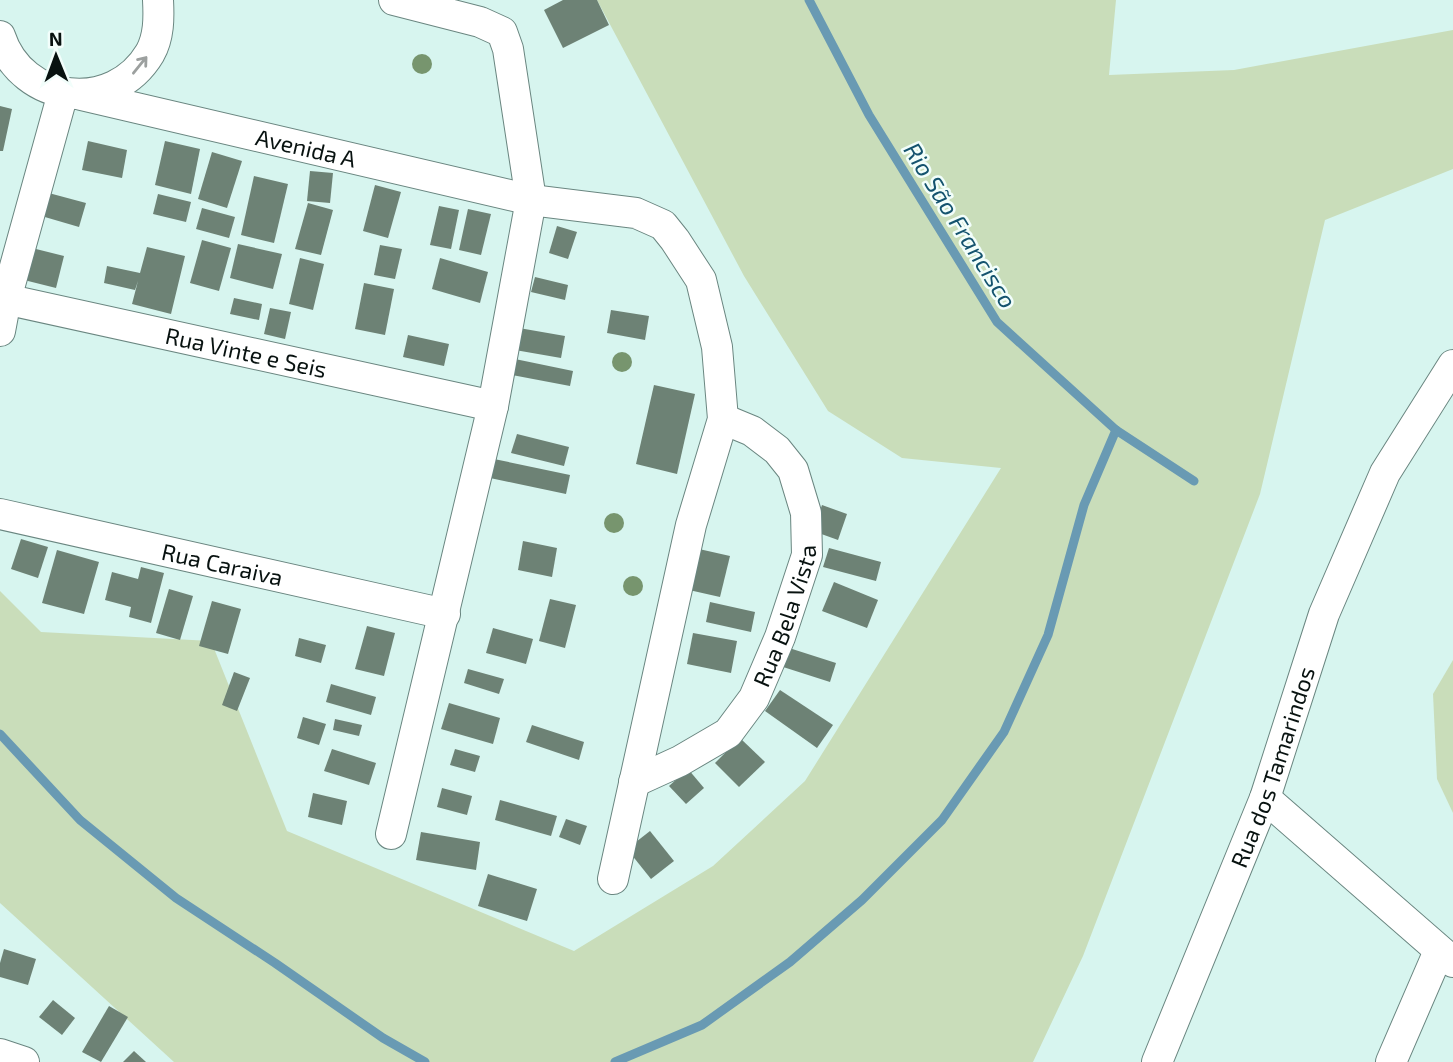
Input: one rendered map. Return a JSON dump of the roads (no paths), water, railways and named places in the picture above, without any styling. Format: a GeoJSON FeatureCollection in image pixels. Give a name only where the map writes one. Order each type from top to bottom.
{"type":"FeatureCollection","features":[{"type":"Feature","properties":{"kind":"street"},"geometry":{"type":"LineString","coordinates":[[0,36],[4,50],[22,72],[63,92],[108,89],[132,74],[150,52],[159,26],[159,0]]}},
{"type":"Feature","properties":{"kind":"street"},"geometry":{"type":"LineString","coordinates":[[391,834],[493,406],[531,200],[508,49],[502,32],[480,22],[394,0]]}},
{"type":"Feature","properties":{"kind":"street","name":"Avenida A"},"geometry":{"type":"LineString","coordinates":[[0,73],[63,92],[531,200]]}},
{"type":"Feature","properties":{"kind":"street"},"geometry":{"type":"LineString","coordinates":[[0,331],[3,298],[63,92]]}},
{"type":"Feature","properties":{"kind":"street"},"geometry":{"type":"LineString","coordinates":[[531,200],[636,214],[663,225],[701,281],[717,347],[723,419],[691,525],[613,879]]}},
{"type":"Feature","properties":{"kind":"street","name":"Rua Vinte e Seis"},"geometry":{"type":"LineString","coordinates":[[3,298],[493,406]]}},
{"type":"Feature","properties":{"kind":"street","name":"Rua dos Tamarindos"},"geometry":{"type":"LineString","coordinates":[[1157,1062],[1265,798],[1324,614],[1385,473],[1453,365]]}},
{"type":"Feature","properties":{"kind":"street","name":"Rua Bela Vista"},"geometry":{"type":"LineString","coordinates":[[634,782],[680,761],[728,733],[754,698],[780,637],[807,555],[806,513],[793,470],[777,450],[752,431],[723,419]]}},
{"type":"Feature","properties":{"kind":"street","name":"Rua Caraiva"},"geometry":{"type":"LineString","coordinates":[[0,514],[445,614]]}},
{"type":"Feature","properties":{"kind":"street"},"geometry":{"type":"LineString","coordinates":[[1265,798],[1446,956],[1391,1062]]}},
{"type":"Feature","properties":{"kind":"street"},"geometry":{"type":"LineString","coordinates":[[0,1054],[24,1062]]}},
{"type":"Feature","properties":{"kind":"waterway","name":"Rio São Francisco"},"geometry":{"type":"LineString","coordinates":[[809,0],[869,115],[997,322],[1116,430],[1194,481]]}},
{"type":"Feature","properties":{"kind":"waterway"},"geometry":{"type":"LineString","coordinates":[[615,1062],[702,1025],[790,962],[862,900],[942,820],[1004,732],[1048,635],[1084,505],[1116,430]]}},
{"type":"Feature","properties":{"kind":"waterway"},"geometry":{"type":"LineString","coordinates":[[0,734],[80,820],[176,898],[383,1038],[425,1062]]}}]}
